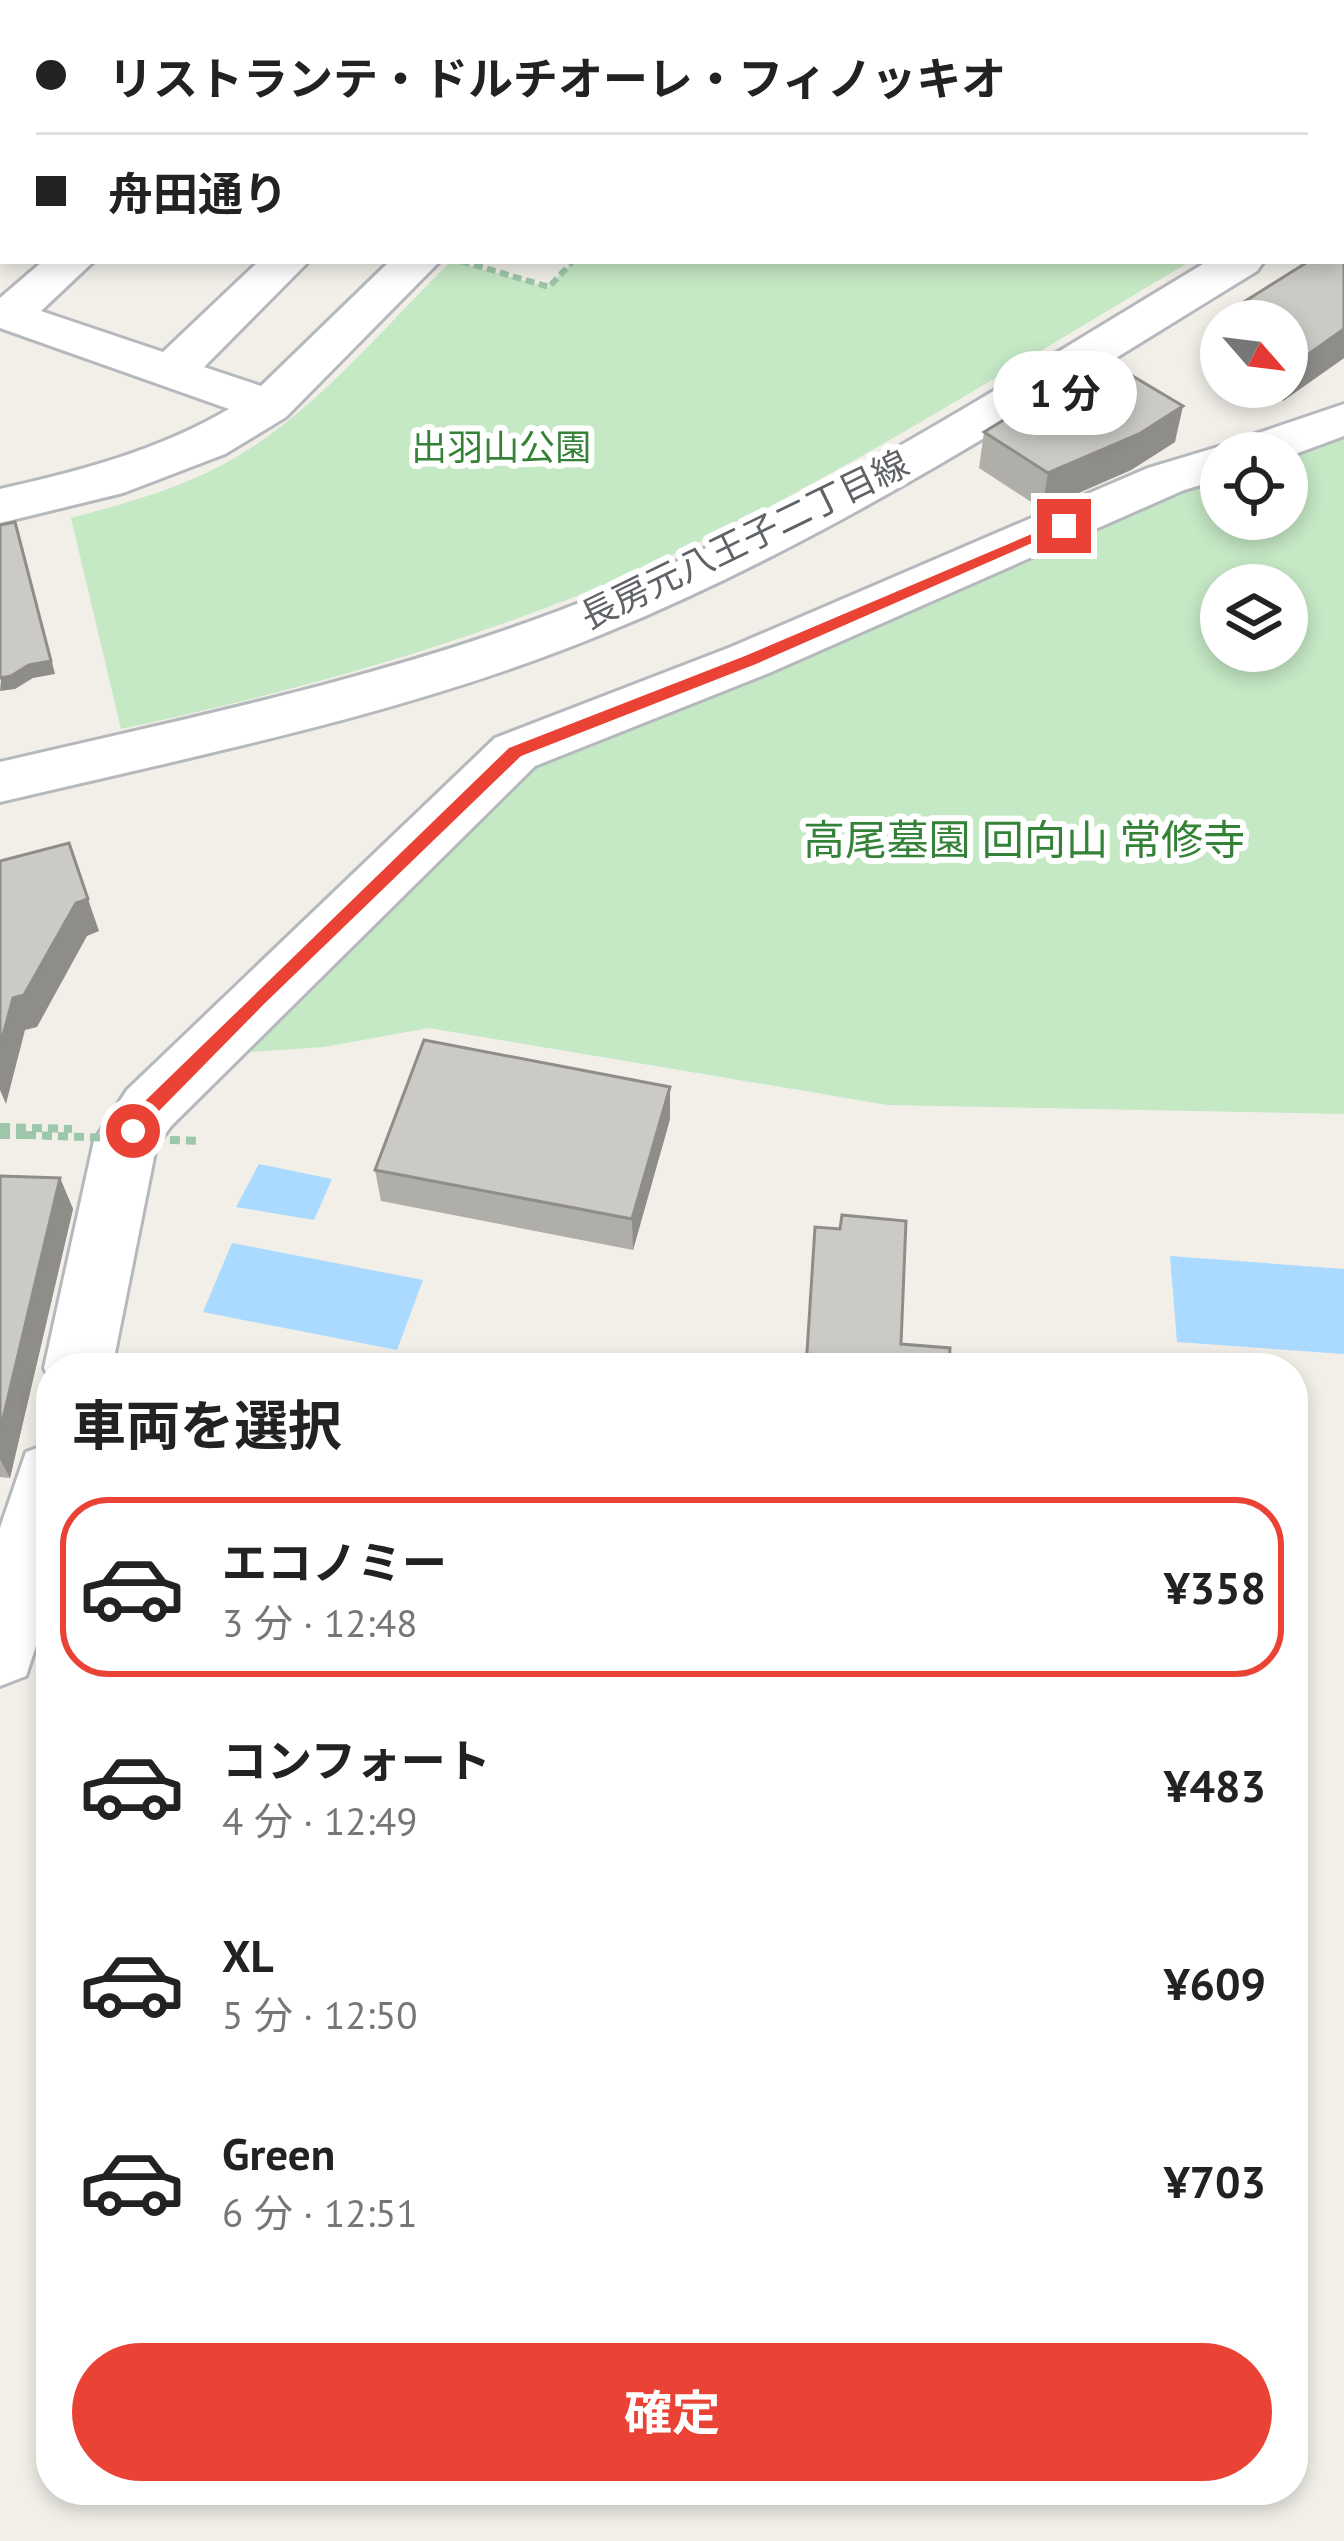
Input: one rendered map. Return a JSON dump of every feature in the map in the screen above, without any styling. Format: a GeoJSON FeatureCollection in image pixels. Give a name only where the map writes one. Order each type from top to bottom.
{"type":"FeatureCollection","features":[{"type":"Feature","properties":{"kind":"street"},"geometry":{"type":"LineString","coordinates":[[4,314],[67,264]]}},
{"type":"Feature","properties":{"kind":"street"},"geometry":{"type":"LineString","coordinates":[[170,372],[283,264]]}},
{"type":"Feature","properties":{"kind":"street"},"geometry":{"type":"LineString","coordinates":[[0,506],[105,482],[207,442],[268,406],[414,264]]}},
{"type":"Feature","properties":{"kind":"street","name":"長房元八王子二丁目線"},"geometry":{"type":"LineString","coordinates":[[0,782],[390,686],[521,644],[660,589],[850,495],[1236,264]]}},
{"type":"Feature","properties":{"kind":"street"},"geometry":{"type":"LineString","coordinates":[[4,314],[268,406]]}},
{"type":"Feature","properties":{"kind":"street"},"geometry":{"type":"LineString","coordinates":[[1308,432],[1344,419]]}},
{"type":"Feature","properties":{"kind":"street"},"geometry":{"type":"LineString","coordinates":[[81,1353],[126,1141],[149,1108],[515,752],[751,660],[1166,479],[1200,468]]}},
{"type":"Feature","properties":{"kind":"street"},"geometry":{"type":"LineString","coordinates":[[0,1652],[36,1526]]}},
{"type":"Feature","properties":{"kind":"path"},"geometry":{"type":"LineString","coordinates":[[469,264],[549,287],[570,264]]}},
{"type":"Feature","properties":{"kind":"path"},"geometry":{"type":"LineString","coordinates":[[0,1135],[201,1141]]}},
{"type":"Feature","properties":{"kind":"green space","name":"出羽山公園"},"geometry":{"type":"Polygon","coordinates":[[[448,264],[548,287],[570,264],[1186,264],[856,459],[668,557],[438,646],[280,692],[121,729],[71,518],[189,481],[226,463],[288,421],[448,264]]]}},
{"type":"Feature","properties":{"kind":"green space","name":"高尾墓園 回向山 常修寺"},"geometry":{"type":"Polygon","coordinates":[[[1344,419],[1344,1114],[888,1105],[429,1028],[324,1047],[204,1055],[515,752],[1200,471],[1200,540],[1308,540],[1308,440],[1344,419]]]}},
{"type":"Feature","properties":{"kind":"water"},"geometry":{"type":"Polygon","coordinates":[[[259,1164],[332,1179],[314,1220],[236,1207],[259,1164]]]}},
{"type":"Feature","properties":{"kind":"water"},"geometry":{"type":"Polygon","coordinates":[[[232,1243],[423,1280],[397,1350],[203,1312],[232,1243]]]}},
{"type":"Feature","properties":{"kind":"water"},"geometry":{"type":"Polygon","coordinates":[[[1170,1256],[1344,1269],[1344,1354],[1177,1342],[1170,1256]]]}},
{"type":"Feature","properties":{"kind":"building"},"geometry":{"type":"Polygon","coordinates":[[[1304,264],[1344,264],[1344,329],[1308,354],[1308,300],[1247,300],[1304,264]]]}},
{"type":"Feature","properties":{"kind":"building"},"geometry":{"type":"Polygon","coordinates":[[[1104,359],[1183,406],[1139,434],[1048,473],[984,432],[1104,359]]]}},
{"type":"Feature","properties":{"kind":"building"},"geometry":{"type":"Polygon","coordinates":[[[15,522],[51,661],[0,678],[0,525],[15,522]]]}},
{"type":"Feature","properties":{"kind":"building"},"geometry":{"type":"Polygon","coordinates":[[[69,843],[88,899],[76,903],[24,995],[13,998],[0,1046],[0,861],[69,843]]]}},
{"type":"Feature","properties":{"kind":"building"},"geometry":{"type":"Polygon","coordinates":[[[424,1040],[670,1087],[632,1219],[375,1170],[424,1040]]]}},
{"type":"Feature","properties":{"kind":"building"},"geometry":{"type":"Polygon","coordinates":[[[0,1176],[60,1178],[0,1431],[0,1176]]]}},
{"type":"Feature","properties":{"kind":"building"},"geometry":{"type":"Polygon","coordinates":[[[842,1215],[906,1221],[901,1344],[950,1348],[950,1353],[807,1353],[815,1227],[840,1229],[842,1215]]]}},
{"type":"Feature","properties":{"kind":"route"},"geometry":{"type":"LineString","coordinates":[[133,1131],[149,1108],[257,999],[515,752],[751,660],[764,650],[1064,526]]}}]}
